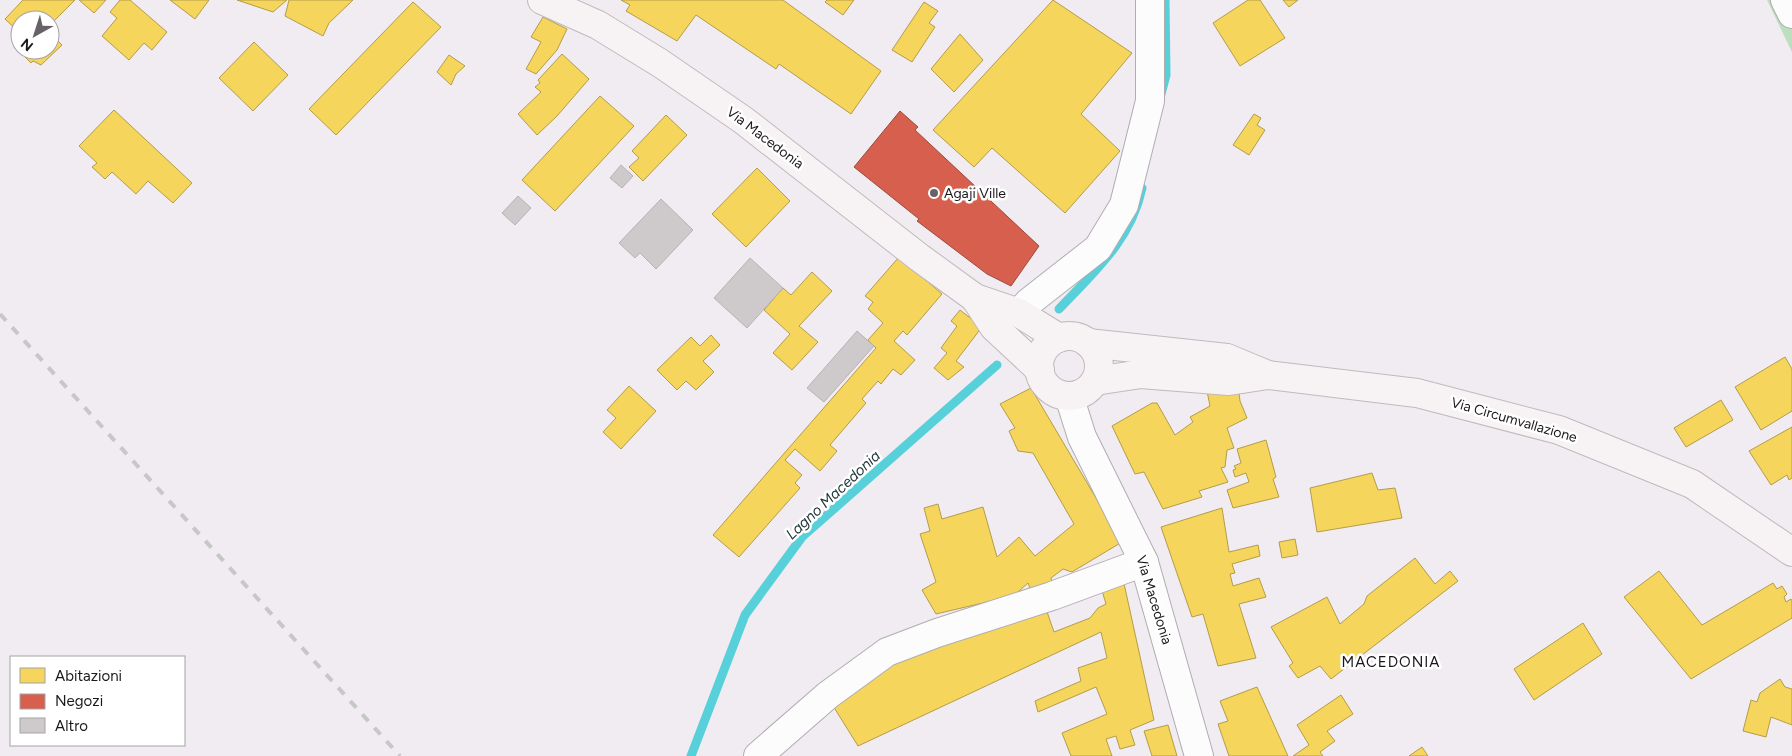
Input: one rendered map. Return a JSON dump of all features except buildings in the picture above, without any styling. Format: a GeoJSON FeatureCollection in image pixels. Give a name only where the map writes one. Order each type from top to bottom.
{"type":"FeatureCollection","features":[{"type":"Feature","properties":{"kind":"main road","name":"Via Macedonia"},"geometry":{"type":"LineString","coordinates":[[542,0],[598,25],[660,63],[744,120],[912,252],[975,298],[1019,313],[1059,338]]}},
{"type":"Feature","properties":{"kind":"main road","name":"Via Macedonia"},"geometry":{"type":"LineString","coordinates":[[975,298],[994,327],[1040,370]]}},
{"type":"Feature","properties":{"kind":"main road"},"geometry":{"type":"LineString","coordinates":[[1070,336],[1080,338],[1095,351],[1098,361],[1098,372],[1095,381],[1088,389],[1079,394],[1069,396],[1058,394],[1049,388],[1043,380],[1040,360],[1043,351],[1050,343],[1059,338],[1070,336]]}},
{"type":"Feature","properties":{"kind":"main road","name":"Via Circumvallazione"},"geometry":{"type":"LineString","coordinates":[[1088,344],[1227,358],[1268,376]]}},
{"type":"Feature","properties":{"kind":"main road","name":"Via Circumvallazione"},"geometry":{"type":"LineString","coordinates":[[1095,381],[1141,374],[1229,381],[1268,376],[1417,393],[1559,430],[1692,484],[1792,552]]}},
{"type":"Feature","properties":{"kind":"street"},"geometry":{"type":"LineString","coordinates":[[1019,313],[1029,302],[1098,248],[1124,205],[1150,101],[1150,0]]}},
{"type":"Feature","properties":{"kind":"street"},"geometry":{"type":"LineString","coordinates":[[1786,0],[1792,14]]}},
{"type":"Feature","properties":{"kind":"street","name":"Via Macedonia"},"geometry":{"type":"LineString","coordinates":[[1069,396],[1082,437],[1144,562],[1199,756]]}},
{"type":"Feature","properties":{"kind":"street"},"geometry":{"type":"LineString","coordinates":[[758,756],[828,695],[887,652],[937,633],[1052,596],[1144,562]]}},
{"type":"Feature","properties":{"kind":"green space"},"geometry":{"type":"Polygon","coordinates":[[[1767,0],[1792,0],[1792,52],[1767,0]]]}},
{"type":"Feature","properties":{"kind":"waterway"},"geometry":{"type":"LineString","coordinates":[[1161,94],[1166,75],[1165,0]]}},
{"type":"Feature","properties":{"kind":"waterway"},"geometry":{"type":"LineString","coordinates":[[1059,309],[1110,254],[1129,224],[1137,207],[1142,188]]}},
{"type":"Feature","properties":{"kind":"waterway","name":"Lagno Macedonia"},"geometry":{"type":"LineString","coordinates":[[691,756],[745,615],[802,537],[997,365]]}},
{"type":"Feature","properties":{"kind":"railway"},"geometry":{"type":"LineString","coordinates":[[0,314],[400,756]]}},
{"type":"Feature","properties":{"kind":"place","name":"Agaji Ville"},"geometry":{"type":"Point","coordinates":[934,193]}},
{"type":"Feature","properties":{"kind":"district","name":"MACEDONIA"},"geometry":{"type":"Point","coordinates":[1391,662]}}]}
